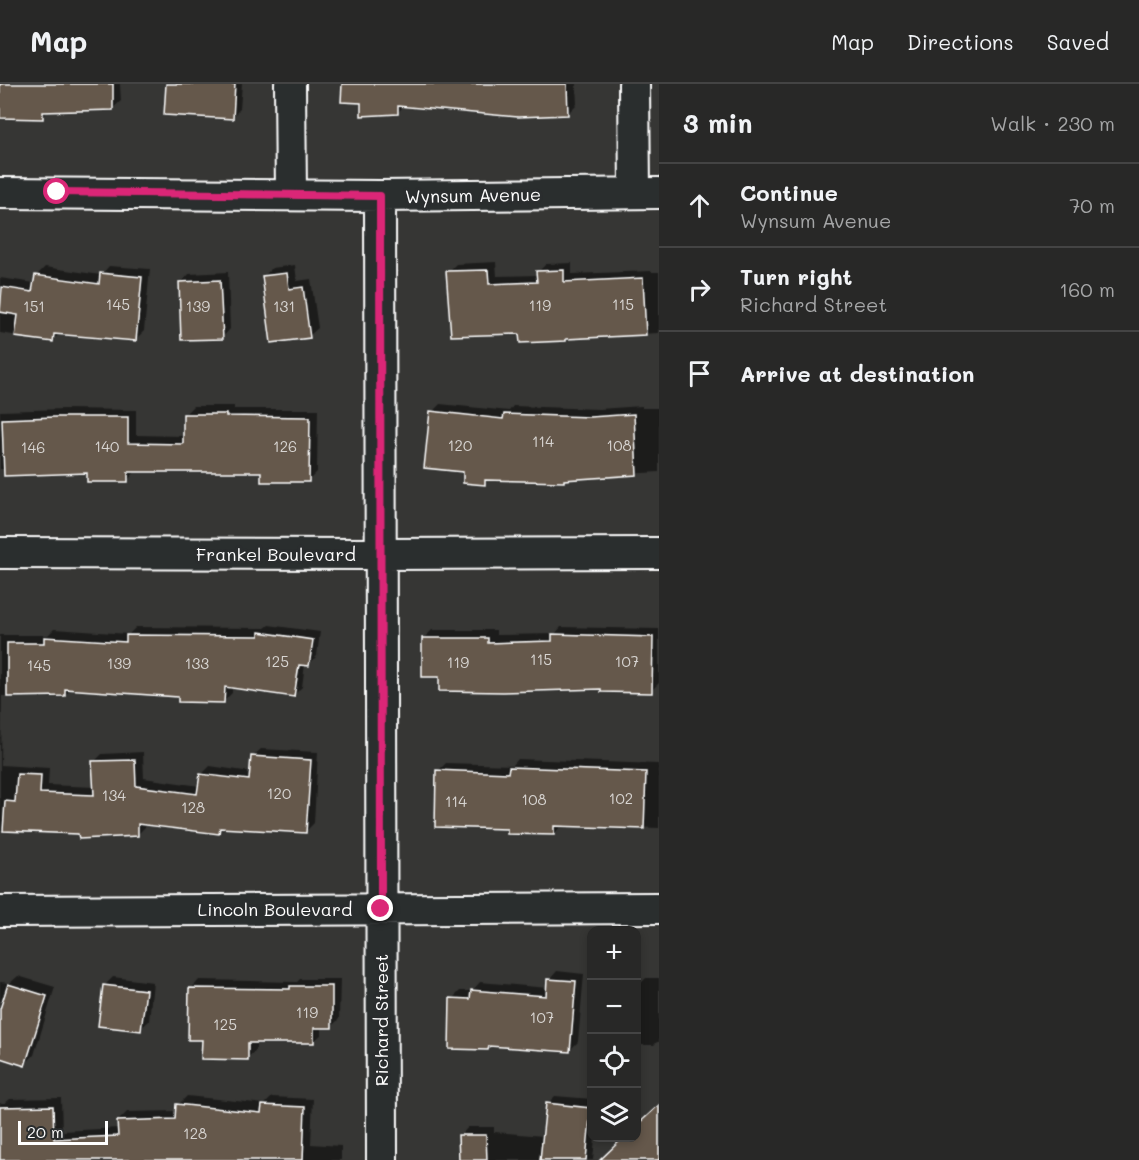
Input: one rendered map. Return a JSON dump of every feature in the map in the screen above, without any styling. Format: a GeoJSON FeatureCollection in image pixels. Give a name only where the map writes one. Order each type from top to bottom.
{"type":"FeatureCollection","features":[{"type":"Feature","properties":{"kind":"street"},"geometry":{"type":"LineString","coordinates":[[290,84],[291,195]]}},
{"type":"Feature","properties":{"kind":"street"},"geometry":{"type":"LineString","coordinates":[[634,84],[647,193]]}},
{"type":"Feature","properties":{"kind":"street","name":"Wynsum Avenue"},"geometry":{"type":"LineString","coordinates":[[0,193],[380,196],[647,193]]}},
{"type":"Feature","properties":{"kind":"street","name":"Richard Street"},"geometry":{"type":"LineString","coordinates":[[380,196],[382,1160]]}},
{"type":"Feature","properties":{"kind":"street","name":"Frankel Boulevard"},"geometry":{"type":"LineString","coordinates":[[0,553],[659,553]]}},
{"type":"Feature","properties":{"kind":"street","name":"Lincoln Boulevard"},"geometry":{"type":"LineString","coordinates":[[0,910],[659,908]]}},
{"type":"Feature","properties":{"kind":"building"},"geometry":{"type":"Polygon","coordinates":[[[0,84],[113,84],[113,110],[43,112],[43,119],[0,118],[0,84]]]}},
{"type":"Feature","properties":{"kind":"building"},"geometry":{"type":"Polygon","coordinates":[[[166,84],[235,84],[233,119],[164,115],[166,84]]]}},
{"type":"Feature","properties":{"kind":"building"},"geometry":{"type":"Polygon","coordinates":[[[342,84],[567,84],[568,115],[518,117],[398,106],[398,114],[361,116],[361,103],[341,102],[342,84]]]}},
{"type":"Feature","properties":{"kind":"building"},"geometry":{"type":"Polygon","coordinates":[[[488,270],[489,284],[537,282],[536,271],[564,270],[564,282],[643,278],[646,335],[520,343],[519,334],[451,336],[446,271],[488,270]]]}},
{"type":"Feature","properties":{"kind":"building"},"geometry":{"type":"Polygon","coordinates":[[[100,273],[142,277],[136,341],[54,334],[53,342],[15,337],[18,315],[0,312],[2,287],[32,292],[35,275],[99,284],[100,273]]]}},
{"type":"Feature","properties":{"kind":"building"},"geometry":{"type":"Polygon","coordinates":[[[287,273],[289,289],[303,287],[310,338],[271,343],[262,276],[287,273]]]}},
{"type":"Feature","properties":{"kind":"building"},"geometry":{"type":"Polygon","coordinates":[[[220,280],[223,339],[181,340],[179,282],[220,280]]]}},
{"type":"Feature","properties":{"kind":"building"},"geometry":{"type":"Polygon","coordinates":[[[430,411],[503,419],[504,414],[590,417],[634,414],[637,475],[564,480],[564,482],[485,480],[485,485],[463,483],[463,472],[424,468],[430,411]]]}},
{"type":"Feature","properties":{"kind":"building"},"geometry":{"type":"Polygon","coordinates":[[[183,414],[310,417],[309,482],[261,482],[261,472],[128,472],[128,482],[87,482],[87,473],[4,476],[2,419],[128,417],[128,443],[183,444],[183,414]]]}},
{"type":"Feature","properties":{"kind":"building"},"geometry":{"type":"Polygon","coordinates":[[[259,632],[313,640],[309,666],[299,665],[294,697],[225,687],[224,703],[178,702],[178,697],[65,689],[65,696],[7,697],[7,643],[44,643],[44,637],[126,642],[126,635],[259,636],[259,632]]]}},
{"type":"Feature","properties":{"kind":"building"},"geometry":{"type":"Polygon","coordinates":[[[552,634],[653,637],[652,693],[601,692],[601,689],[439,691],[439,677],[422,677],[422,638],[488,638],[488,643],[552,641],[552,634]]]}},
{"type":"Feature","properties":{"kind":"building"},"geometry":{"type":"Polygon","coordinates":[[[251,756],[311,760],[306,833],[220,828],[219,834],[138,824],[138,836],[79,839],[78,834],[3,831],[5,801],[15,802],[17,774],[41,775],[40,793],[94,795],[92,761],[135,760],[136,786],[197,794],[200,774],[249,780],[251,756]]]}},
{"type":"Feature","properties":{"kind":"building"},"geometry":{"type":"Polygon","coordinates":[[[509,767],[646,772],[644,829],[554,826],[554,835],[507,834],[507,829],[435,827],[436,770],[508,773],[509,767]]]}},
{"type":"Feature","properties":{"kind":"building"},"geometry":{"type":"Polygon","coordinates":[[[547,979],[576,981],[570,1052],[489,1046],[488,1050],[449,1049],[450,998],[470,999],[471,990],[546,996],[547,979]]]}},
{"type":"Feature","properties":{"kind":"building"},"geometry":{"type":"Polygon","coordinates":[[[8,984],[47,996],[25,1066],[0,1058],[0,1009],[8,984]]]}},
{"type":"Feature","properties":{"kind":"building"},"geometry":{"type":"Polygon","coordinates":[[[103,985],[146,990],[141,1031],[98,1026],[103,985]]]}},
{"type":"Feature","properties":{"kind":"building"},"geometry":{"type":"Polygon","coordinates":[[[290,986],[332,986],[332,1028],[314,1028],[314,1043],[248,1043],[248,1060],[201,1059],[202,1040],[188,1040],[189,988],[290,989],[290,986]]]}},
{"type":"Feature","properties":{"kind":"building"},"geometry":{"type":"Polygon","coordinates":[[[546,1103],[587,1108],[586,1160],[540,1160],[546,1103]]]}},
{"type":"Feature","properties":{"kind":"building"},"geometry":{"type":"Polygon","coordinates":[[[176,1104],[261,1113],[262,1105],[305,1107],[303,1160],[0,1160],[0,1107],[53,1106],[54,1139],[118,1136],[117,1121],[175,1119],[176,1104]]]}},
{"type":"Feature","properties":{"kind":"building"},"geometry":{"type":"Polygon","coordinates":[[[659,1105],[659,1160],[600,1160],[619,1142],[641,1142],[641,1121],[659,1105]]]}},
{"type":"Feature","properties":{"kind":"building"},"geometry":{"type":"Polygon","coordinates":[[[458,1135],[486,1135],[487,1160],[459,1160],[458,1135]]]}},
{"type":"Feature","properties":{"kind":"route"},"geometry":{"type":"LineString","coordinates":[[57,192],[380,196],[381,909]]}}]}
